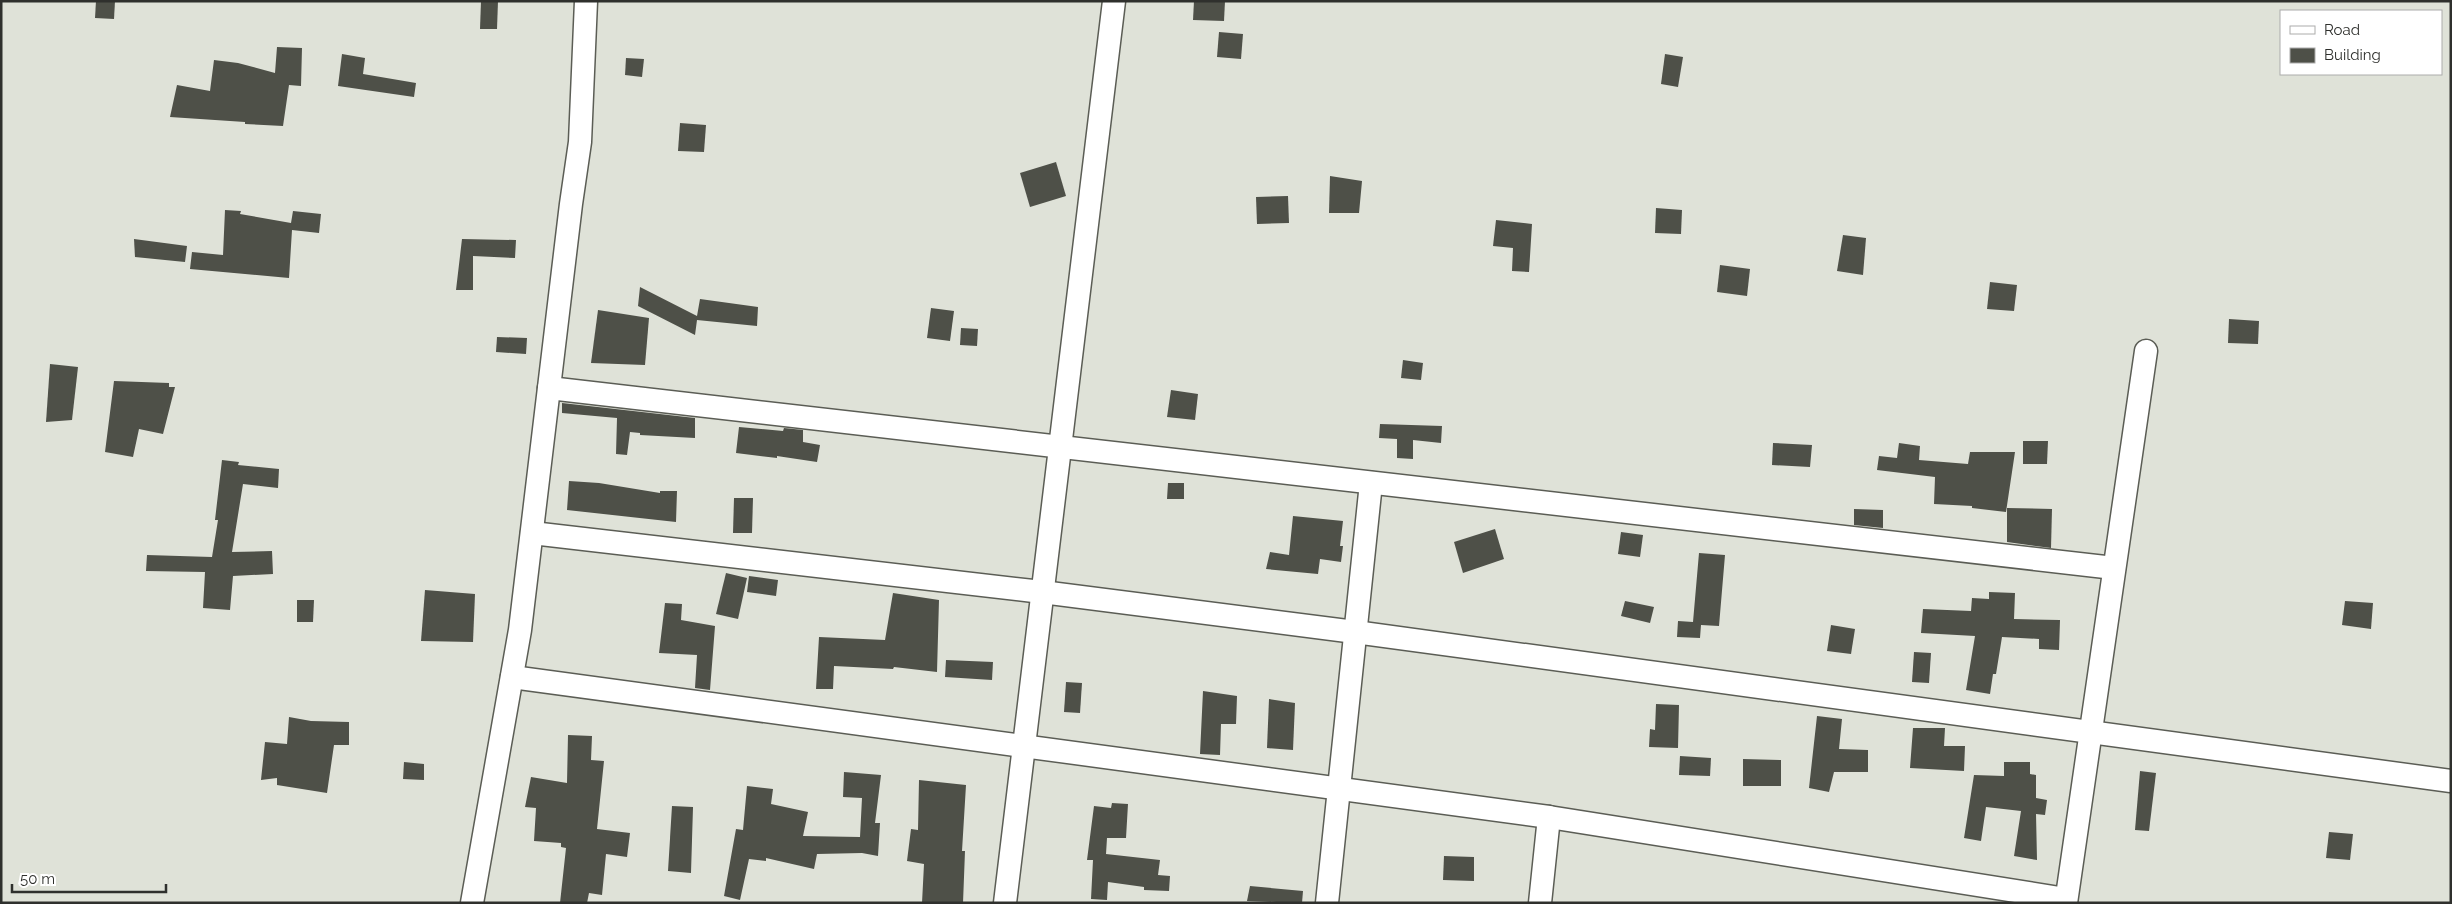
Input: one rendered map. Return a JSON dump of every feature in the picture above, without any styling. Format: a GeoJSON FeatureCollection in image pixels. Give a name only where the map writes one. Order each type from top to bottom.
{"type":"FeatureCollection","features":[{"type":"Feature","properties":{"kind":"street"},"geometry":{"type":"LineString","coordinates":[[472,903],[520,630],[580,142],[586,1]]}},
{"type":"Feature","properties":{"kind":"street"},"geometry":{"type":"LineString","coordinates":[[1005,903],[1114,1]]}},
{"type":"Feature","properties":{"kind":"street"},"geometry":{"type":"LineString","coordinates":[[512,677],[1549,817],[2066,901],[2146,351]]}},
{"type":"Feature","properties":{"kind":"street"},"geometry":{"type":"LineString","coordinates":[[549,388],[2114,568]]}},
{"type":"Feature","properties":{"kind":"street"},"geometry":{"type":"LineString","coordinates":[[1327,903],[1371,483]]}},
{"type":"Feature","properties":{"kind":"street"},"geometry":{"type":"LineString","coordinates":[[532,533],[1042,592],[1355,632],[2451,781]]}},
{"type":"Feature","properties":{"kind":"street"},"geometry":{"type":"LineString","coordinates":[[1540,903],[1549,817]]}},
{"type":"Feature","properties":{"kind":"building"},"geometry":{"type":"Polygon","coordinates":[[[96,1],[115,1],[114,19],[95,18],[96,1]]]}},
{"type":"Feature","properties":{"kind":"building"},"geometry":{"type":"Polygon","coordinates":[[[481,1],[498,1],[497,29],[480,29],[481,1]]]}},
{"type":"Feature","properties":{"kind":"building"},"geometry":{"type":"Polygon","coordinates":[[[1194,1],[1225,1],[1224,21],[1193,20],[1194,1]]]}},
{"type":"Feature","properties":{"kind":"building"},"geometry":{"type":"Polygon","coordinates":[[[1219,32],[1243,34],[1241,59],[1217,57],[1219,32]]]}},
{"type":"Feature","properties":{"kind":"building"},"geometry":{"type":"Polygon","coordinates":[[[277,47],[302,48],[301,86],[289,85],[283,126],[170,117],[177,85],[210,91],[214,60],[238,63],[275,73],[277,47]]]}},
{"type":"Feature","properties":{"kind":"building"},"geometry":{"type":"Polygon","coordinates":[[[342,54],[365,58],[363,74],[416,83],[414,97],[338,86],[342,54]]]}},
{"type":"Feature","properties":{"kind":"building"},"geometry":{"type":"Polygon","coordinates":[[[1665,54],[1683,57],[1678,87],[1661,84],[1665,54]]]}},
{"type":"Feature","properties":{"kind":"building"},"geometry":{"type":"Polygon","coordinates":[[[626,58],[644,59],[642,77],[625,75],[626,58]]]}},
{"type":"Feature","properties":{"kind":"building"},"geometry":{"type":"Polygon","coordinates":[[[680,123],[706,125],[704,152],[678,151],[680,123]]]}},
{"type":"Feature","properties":{"kind":"building"},"geometry":{"type":"Polygon","coordinates":[[[1056,162],[1066,196],[1030,207],[1020,173],[1056,162]]]}},
{"type":"Feature","properties":{"kind":"building"},"geometry":{"type":"Polygon","coordinates":[[[1330,176],[1362,181],[1359,213],[1329,213],[1330,176]]]}},
{"type":"Feature","properties":{"kind":"building"},"geometry":{"type":"Polygon","coordinates":[[[1288,196],[1289,223],[1257,224],[1256,197],[1288,196]]]}},
{"type":"Feature","properties":{"kind":"building"},"geometry":{"type":"Polygon","coordinates":[[[1656,208],[1682,210],[1681,234],[1655,233],[1656,208]]]}},
{"type":"Feature","properties":{"kind":"building"},"geometry":{"type":"Polygon","coordinates":[[[225,210],[241,211],[240,214],[291,223],[293,211],[321,214],[319,233],[292,230],[289,278],[190,269],[192,252],[223,255],[225,210]]]}},
{"type":"Feature","properties":{"kind":"building"},"geometry":{"type":"Polygon","coordinates":[[[1496,220],[1532,224],[1529,272],[1512,271],[1513,248],[1493,246],[1496,220]]]}},
{"type":"Feature","properties":{"kind":"building"},"geometry":{"type":"Polygon","coordinates":[[[1843,235],[1866,238],[1863,275],[1837,271],[1843,235]]]}},
{"type":"Feature","properties":{"kind":"building"},"geometry":{"type":"Polygon","coordinates":[[[134,239],[187,246],[185,262],[135,257],[134,239]]]}},
{"type":"Feature","properties":{"kind":"building"},"geometry":{"type":"Polygon","coordinates":[[[462,239],[516,240],[515,258],[473,256],[473,290],[456,290],[462,239]]]}},
{"type":"Feature","properties":{"kind":"building"},"geometry":{"type":"Polygon","coordinates":[[[1720,265],[1750,269],[1747,296],[1717,292],[1720,265]]]}},
{"type":"Feature","properties":{"kind":"building"},"geometry":{"type":"Polygon","coordinates":[[[1990,282],[2017,285],[2014,311],[1987,309],[1990,282]]]}},
{"type":"Feature","properties":{"kind":"building"},"geometry":{"type":"Polygon","coordinates":[[[640,287],[697,316],[700,299],[758,307],[757,326],[697,320],[695,335],[638,306],[640,287]]]}},
{"type":"Feature","properties":{"kind":"building"},"geometry":{"type":"Polygon","coordinates":[[[931,308],[954,311],[950,341],[927,338],[931,308]]]}},
{"type":"Feature","properties":{"kind":"building"},"geometry":{"type":"Polygon","coordinates":[[[598,310],[649,318],[645,365],[591,363],[598,310]]]}},
{"type":"Feature","properties":{"kind":"building"},"geometry":{"type":"Polygon","coordinates":[[[2229,319],[2259,321],[2258,344],[2228,343],[2229,319]]]}},
{"type":"Feature","properties":{"kind":"building"},"geometry":{"type":"Polygon","coordinates":[[[961,328],[978,329],[977,346],[960,345],[961,328]]]}},
{"type":"Feature","properties":{"kind":"building"},"geometry":{"type":"Polygon","coordinates":[[[497,337],[527,338],[526,354],[496,352],[497,337]]]}},
{"type":"Feature","properties":{"kind":"building"},"geometry":{"type":"Polygon","coordinates":[[[1403,360],[1423,363],[1421,380],[1401,378],[1403,360]]]}},
{"type":"Feature","properties":{"kind":"building"},"geometry":{"type":"Polygon","coordinates":[[[50,364],[78,367],[72,420],[46,422],[50,364]]]}},
{"type":"Feature","properties":{"kind":"building"},"geometry":{"type":"Polygon","coordinates":[[[114,381],[169,383],[169,387],[175,387],[163,434],[139,429],[133,457],[105,452],[114,381]]]}},
{"type":"Feature","properties":{"kind":"building"},"geometry":{"type":"Polygon","coordinates":[[[1171,390],[1198,394],[1195,420],[1167,417],[1171,390]]]}},
{"type":"Feature","properties":{"kind":"building"},"geometry":{"type":"Polygon","coordinates":[[[562,403],[695,418],[695,438],[640,435],[640,433],[630,432],[627,455],[616,454],[617,418],[562,413],[562,403]]]}},
{"type":"Feature","properties":{"kind":"building"},"geometry":{"type":"Polygon","coordinates":[[[1380,424],[1442,426],[1441,443],[1413,440],[1413,459],[1397,458],[1397,439],[1379,438],[1380,424]]]}},
{"type":"Feature","properties":{"kind":"building"},"geometry":{"type":"Polygon","coordinates":[[[739,427],[783,431],[784,428],[803,430],[803,442],[820,445],[817,462],[777,456],[777,458],[736,453],[739,427]]]}},
{"type":"Feature","properties":{"kind":"building"},"geometry":{"type":"Polygon","coordinates":[[[2023,441],[2048,441],[2047,464],[2023,464],[2023,441]]]}},
{"type":"Feature","properties":{"kind":"building"},"geometry":{"type":"Polygon","coordinates":[[[1773,443],[1812,445],[1810,467],[1772,465],[1773,443]]]}},
{"type":"Feature","properties":{"kind":"building"},"geometry":{"type":"Polygon","coordinates":[[[1899,443],[1920,446],[1919,460],[1968,464],[1970,452],[2015,452],[2006,512],[1972,508],[1972,506],[1934,504],[1935,477],[1877,470],[1879,456],[1897,458],[1899,443]]]}},
{"type":"Feature","properties":{"kind":"building"},"geometry":{"type":"Polygon","coordinates":[[[222,460],[239,462],[238,465],[279,469],[278,488],[243,484],[232,552],[272,551],[273,574],[233,576],[230,610],[203,608],[205,572],[146,571],[147,555],[212,557],[218,520],[215,520],[222,460]]]}},
{"type":"Feature","properties":{"kind":"building"},"geometry":{"type":"Polygon","coordinates":[[[569,481],[599,483],[660,493],[660,491],[677,491],[676,522],[567,510],[569,481]]]}},
{"type":"Feature","properties":{"kind":"building"},"geometry":{"type":"Polygon","coordinates":[[[1168,483],[1184,483],[1184,499],[1167,499],[1168,483]]]}},
{"type":"Feature","properties":{"kind":"building"},"geometry":{"type":"Polygon","coordinates":[[[734,498],[753,498],[752,533],[733,533],[734,498]]]}},
{"type":"Feature","properties":{"kind":"building"},"geometry":{"type":"Polygon","coordinates":[[[2007,508],[2052,509],[2051,548],[2007,542],[2007,508]]]}},
{"type":"Feature","properties":{"kind":"building"},"geometry":{"type":"Polygon","coordinates":[[[1854,509],[1883,510],[1883,528],[1854,525],[1854,509]]]}},
{"type":"Feature","properties":{"kind":"building"},"geometry":{"type":"Polygon","coordinates":[[[1293,516],[1343,521],[1340,546],[1343,546],[1341,562],[1320,559],[1318,574],[1266,569],[1270,552],[1289,555],[1293,516]]]}},
{"type":"Feature","properties":{"kind":"building"},"geometry":{"type":"Polygon","coordinates":[[[1495,529],[1504,559],[1463,573],[1454,542],[1495,529]]]}},
{"type":"Feature","properties":{"kind":"building"},"geometry":{"type":"Polygon","coordinates":[[[1621,532],[1643,535],[1640,557],[1618,554],[1621,532]]]}},
{"type":"Feature","properties":{"kind":"building"},"geometry":{"type":"Polygon","coordinates":[[[1699,553],[1725,555],[1719,626],[1701,625],[1700,638],[1677,637],[1678,621],[1693,622],[1699,553]]]}},
{"type":"Feature","properties":{"kind":"building"},"geometry":{"type":"Polygon","coordinates":[[[726,573],[747,578],[738,619],[716,614],[726,573]]]}},
{"type":"Feature","properties":{"kind":"building"},"geometry":{"type":"Polygon","coordinates":[[[749,576],[778,580],[776,596],[747,592],[749,576]]]}},
{"type":"Feature","properties":{"kind":"building"},"geometry":{"type":"Polygon","coordinates":[[[425,590],[475,594],[473,642],[421,641],[425,590]]]}},
{"type":"Feature","properties":{"kind":"building"},"geometry":{"type":"Polygon","coordinates":[[[1989,592],[2015,593],[2014,619],[2060,620],[2059,650],[2039,649],[2039,639],[2002,637],[1996,674],[1993,674],[1990,694],[1966,690],[1975,636],[1921,633],[1923,609],[1971,611],[1972,598],[1989,599],[1989,592]]]}},
{"type":"Feature","properties":{"kind":"building"},"geometry":{"type":"Polygon","coordinates":[[[893,593],[939,600],[937,672],[894,667],[893,669],[834,666],[833,689],[816,689],[819,637],[885,640],[893,593]]]}},
{"type":"Feature","properties":{"kind":"building"},"geometry":{"type":"Polygon","coordinates":[[[297,600],[314,600],[313,622],[297,622],[297,600]]]}},
{"type":"Feature","properties":{"kind":"building"},"geometry":{"type":"Polygon","coordinates":[[[1625,601],[1654,607],[1650,623],[1621,616],[1625,601]]]}},
{"type":"Feature","properties":{"kind":"building"},"geometry":{"type":"Polygon","coordinates":[[[2345,601],[2373,603],[2371,629],[2342,625],[2345,601]]]}},
{"type":"Feature","properties":{"kind":"building"},"geometry":{"type":"Polygon","coordinates":[[[665,603],[682,604],[681,620],[715,626],[710,690],[695,688],[697,655],[659,653],[665,603]]]}},
{"type":"Feature","properties":{"kind":"building"},"geometry":{"type":"Polygon","coordinates":[[[1831,625],[1855,629],[1851,654],[1827,651],[1831,625]]]}},
{"type":"Feature","properties":{"kind":"building"},"geometry":{"type":"Polygon","coordinates":[[[1914,652],[1931,653],[1929,683],[1912,682],[1914,652]]]}},
{"type":"Feature","properties":{"kind":"building"},"geometry":{"type":"Polygon","coordinates":[[[946,660],[993,662],[992,680],[945,677],[946,660]]]}},
{"type":"Feature","properties":{"kind":"building"},"geometry":{"type":"Polygon","coordinates":[[[1066,682],[1082,683],[1080,713],[1064,712],[1066,682]]]}},
{"type":"Feature","properties":{"kind":"building"},"geometry":{"type":"Polygon","coordinates":[[[1203,691],[1237,696],[1236,724],[1221,724],[1220,755],[1200,754],[1203,691]]]}},
{"type":"Feature","properties":{"kind":"building"},"geometry":{"type":"Polygon","coordinates":[[[1269,699],[1295,703],[1293,750],[1267,748],[1269,699]]]}},
{"type":"Feature","properties":{"kind":"building"},"geometry":{"type":"Polygon","coordinates":[[[1656,704],[1679,705],[1678,748],[1649,747],[1650,729],[1655,730],[1656,704]]]}},
{"type":"Feature","properties":{"kind":"building"},"geometry":{"type":"Polygon","coordinates":[[[1817,716],[1842,719],[1839,749],[1868,750],[1868,772],[1834,772],[1829,792],[1809,788],[1817,716]]]}},
{"type":"Feature","properties":{"kind":"building"},"geometry":{"type":"Polygon","coordinates":[[[289,717],[311,721],[349,722],[349,745],[334,745],[327,793],[277,785],[277,778],[261,780],[265,742],[287,744],[289,717]]]}},
{"type":"Feature","properties":{"kind":"building"},"geometry":{"type":"Polygon","coordinates":[[[1913,728],[1945,728],[1944,746],[1965,746],[1964,771],[1910,768],[1913,728]]]}},
{"type":"Feature","properties":{"kind":"building"},"geometry":{"type":"Polygon","coordinates":[[[568,735],[592,736],[591,760],[604,761],[597,829],[630,833],[627,857],[606,854],[602,895],[589,893],[587,903],[560,903],[566,848],[561,847],[561,843],[534,841],[536,808],[525,807],[531,777],[567,783],[568,735]]]}},
{"type":"Feature","properties":{"kind":"building"},"geometry":{"type":"Polygon","coordinates":[[[1680,756],[1711,758],[1710,776],[1679,775],[1680,756]]]}},
{"type":"Feature","properties":{"kind":"building"},"geometry":{"type":"Polygon","coordinates":[[[1743,759],[1781,760],[1781,786],[1743,786],[1743,759]]]}},
{"type":"Feature","properties":{"kind":"building"},"geometry":{"type":"Polygon","coordinates":[[[404,762],[424,764],[424,780],[403,779],[404,762]]]}},
{"type":"Feature","properties":{"kind":"building"},"geometry":{"type":"Polygon","coordinates":[[[2004,762],[2030,762],[2030,774],[2036,775],[2036,798],[2047,800],[2045,815],[2036,814],[2037,860],[2014,856],[2021,811],[1986,807],[1981,841],[1964,838],[1974,775],[2004,776],[2004,762]]]}},
{"type":"Feature","properties":{"kind":"building"},"geometry":{"type":"Polygon","coordinates":[[[2140,771],[2156,773],[2149,831],[2135,830],[2140,771]]]}},
{"type":"Feature","properties":{"kind":"building"},"geometry":{"type":"Polygon","coordinates":[[[844,772],[881,775],[875,823],[880,823],[878,856],[862,853],[817,854],[814,869],[766,858],[766,861],[749,859],[740,900],[724,896],[736,829],[743,830],[747,786],[773,789],[771,804],[808,812],[803,836],[860,837],[862,798],[843,797],[844,772]]]}},
{"type":"Feature","properties":{"kind":"building"},"geometry":{"type":"Polygon","coordinates":[[[919,780],[966,785],[962,851],[965,851],[963,903],[922,903],[924,864],[907,861],[911,829],[918,830],[919,780]]]}},
{"type":"Feature","properties":{"kind":"building"},"geometry":{"type":"Polygon","coordinates":[[[1112,803],[1128,804],[1126,838],[1107,838],[1106,854],[1160,860],[1158,875],[1170,876],[1169,891],[1144,890],[1144,887],[1108,882],[1107,900],[1091,899],[1093,860],[1087,860],[1094,806],[1111,808],[1112,803]]]}},
{"type":"Feature","properties":{"kind":"building"},"geometry":{"type":"Polygon","coordinates":[[[672,806],[693,807],[691,873],[668,871],[672,806]]]}},
{"type":"Feature","properties":{"kind":"building"},"geometry":{"type":"Polygon","coordinates":[[[2329,832],[2353,834],[2350,860],[2326,858],[2329,832]]]}},
{"type":"Feature","properties":{"kind":"building"},"geometry":{"type":"Polygon","coordinates":[[[1444,856],[1474,857],[1474,881],[1443,880],[1444,856]]]}},
{"type":"Feature","properties":{"kind":"building"},"geometry":{"type":"Polygon","coordinates":[[[1250,886],[1303,891],[1302,903],[1247,901],[1250,886]]]}}]}
